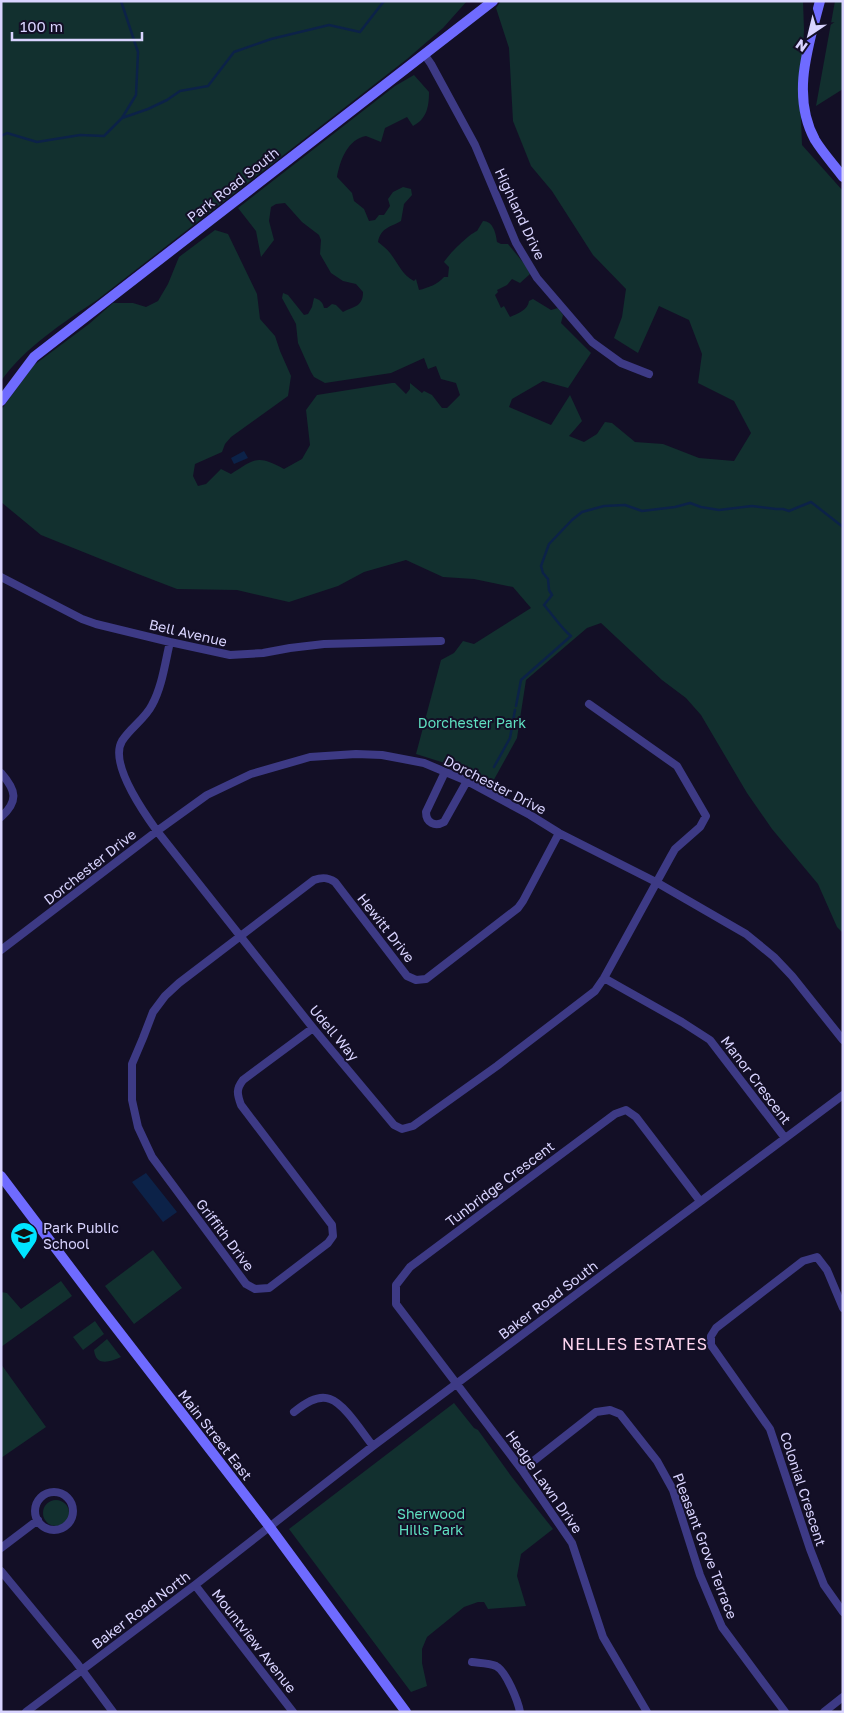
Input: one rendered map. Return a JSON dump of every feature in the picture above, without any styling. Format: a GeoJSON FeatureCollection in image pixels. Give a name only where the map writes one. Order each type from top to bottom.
{"type":"FeatureCollection","features":[{"type":"Feature","properties":{"kind":"main road","name":"Park Road South"},"geometry":{"type":"LineString","coordinates":[[1,401],[34,357],[493,1]]}},
{"type":"Feature","properties":{"kind":"main road"},"geometry":{"type":"LineString","coordinates":[[820,1],[805,62],[802,85],[804,105],[809,126],[816,140],[843,177]]}},
{"type":"Feature","properties":{"kind":"main road","name":"Main Street East"},"geometry":{"type":"LineString","coordinates":[[1,1176],[269,1526],[406,1712]]}},
{"type":"Feature","properties":{"kind":"street","name":"Highland Drive"},"geometry":{"type":"LineString","coordinates":[[424,54],[475,145],[516,243],[537,278],[592,342],[622,363],[648,374]]}},
{"type":"Feature","properties":{"kind":"street","name":"Bell Avenue"},"geometry":{"type":"LineString","coordinates":[[1,576],[96,624],[215,653],[244,655],[324,644],[441,641]]}},
{"type":"Feature","properties":{"kind":"street","name":"Udell Way"},"geometry":{"type":"LineString","coordinates":[[170,642],[153,704],[122,741],[119,750],[128,784],[157,831],[312,1028],[394,1125],[402,1129],[413,1126],[505,1060],[595,991],[675,850],[700,827],[706,816],[677,766],[589,704]]}},
{"type":"Feature","properties":{"kind":"street","name":"Dorchester Drive"},"geometry":{"type":"LineString","coordinates":[[1,950],[207,795],[251,774],[310,758],[356,754],[382,755],[424,763],[467,781],[559,833],[656,882],[746,934],[774,957],[792,976],[843,1040]]}},
{"type":"Feature","properties":{"kind":"street"},"geometry":{"type":"LineString","coordinates":[[445,772],[426,812],[428,820],[432,823],[439,824],[444,822],[467,781]]}},
{"type":"Feature","properties":{"kind":"street"},"geometry":{"type":"LineString","coordinates":[[1,773],[14,793],[14,802],[11,808],[1,817]]}},
{"type":"Feature","properties":{"kind":"street","name":"Hewitt Drive"},"geometry":{"type":"LineString","coordinates":[[239,936],[314,880],[325,878],[336,882],[407,976],[416,980],[426,980],[518,908],[559,833]]}},
{"type":"Feature","properties":{"kind":"street","name":"Griffith Drive"},"geometry":{"type":"LineString","coordinates":[[239,936],[179,983],[165,996],[154,1012],[132,1064],[132,1100],[138,1127],[152,1157],[246,1284],[255,1289],[269,1288],[328,1243],[334,1236],[332,1225],[241,1105],[237,1087],[243,1080],[312,1028]]}},
{"type":"Feature","properties":{"kind":"street","name":"Manor Crescent"},"geometry":{"type":"LineString","coordinates":[[604,978],[710,1040],[785,1138]]}},
{"type":"Feature","properties":{"kind":"street","name":"Baker Road South"},"geometry":{"type":"LineString","coordinates":[[269,1526],[843,1094]]}},
{"type":"Feature","properties":{"kind":"street","name":"Tunbridge Crescent"},"geometry":{"type":"LineString","coordinates":[[456,1384],[396,1304],[396,1285],[410,1267],[434,1249],[615,1114],[626,1110],[636,1117],[700,1201]]}},
{"type":"Feature","properties":{"kind":"street","name":"Colonial Crescent"},"geometry":{"type":"LineString","coordinates":[[843,1308],[827,1270],[816,1257],[803,1260],[716,1328],[711,1336],[711,1345],[770,1429],[824,1585],[843,1612]]}},
{"type":"Feature","properties":{"kind":"street","name":"Hedge Lawn Drive"},"geometry":{"type":"LineString","coordinates":[[456,1384],[522,1470],[572,1543],[603,1637],[647,1712]]}},
{"type":"Feature","properties":{"kind":"street"},"geometry":{"type":"LineString","coordinates":[[294,1412],[308,1402],[319,1398],[330,1398],[342,1407],[373,1446]]}},
{"type":"Feature","properties":{"kind":"street","name":"Pleasant Grove Terrace"},"geometry":{"type":"LineString","coordinates":[[522,1470],[596,1412],[610,1410],[620,1414],[658,1461],[673,1490],[700,1575],[722,1627],[785,1712]]}},
{"type":"Feature","properties":{"kind":"street"},"geometry":{"type":"LineString","coordinates":[[57,1492],[70,1501],[73,1511],[70,1521],[61,1528],[51,1529],[41,1524],[38,1520],[35,1510],[36,1505],[47,1493],[57,1492]]}},
{"type":"Feature","properties":{"kind":"street"},"geometry":{"type":"LineString","coordinates":[[1,1548],[38,1520]]}},
{"type":"Feature","properties":{"kind":"street","name":"Baker Road North"},"geometry":{"type":"LineString","coordinates":[[26,1712],[195,1585],[269,1526]]}},
{"type":"Feature","properties":{"kind":"street"},"geometry":{"type":"LineString","coordinates":[[1,1571],[113,1712]]}},
{"type":"Feature","properties":{"kind":"street","name":"Mountview Avenue"},"geometry":{"type":"LineString","coordinates":[[195,1585],[294,1712]]}},
{"type":"Feature","properties":{"kind":"street"},"geometry":{"type":"LineString","coordinates":[[472,1662],[495,1665],[502,1670],[519,1704],[520,1712]]}},
{"type":"Feature","properties":{"kind":"street"},"geometry":{"type":"LineString","coordinates":[[824,1712],[843,1697]]}},
{"type":"Feature","properties":{"kind":"green space"},"geometry":{"type":"Polygon","coordinates":[[[1,1],[467,1],[443,28],[407,59],[97,300],[45,336],[10,369],[1,381],[1,1]]]}},
{"type":"Feature","properties":{"kind":"green space","name":"Dorchester Park"},"geometry":{"type":"Polygon","coordinates":[[[501,1],[803,1],[804,30],[800,93],[802,145],[843,191],[843,933],[837,927],[818,884],[772,829],[747,793],[701,715],[686,698],[662,680],[601,623],[587,628],[526,680],[517,738],[491,785],[451,765],[416,754],[441,660],[454,653],[463,641],[474,644],[531,608],[513,587],[474,579],[443,577],[406,560],[364,572],[338,586],[289,602],[237,590],[177,589],[41,535],[1,502],[1,410],[34,365],[89,324],[113,303],[133,303],[146,307],[158,301],[168,284],[179,257],[215,230],[228,234],[257,294],[260,319],[275,336],[291,376],[288,396],[231,437],[225,444],[222,452],[195,464],[193,476],[198,486],[206,484],[221,469],[231,474],[251,462],[262,460],[284,469],[302,459],[310,445],[306,410],[317,395],[392,383],[395,383],[406,394],[410,389],[410,383],[422,393],[424,391],[432,395],[442,408],[447,408],[460,395],[456,383],[441,379],[436,366],[428,369],[424,358],[391,373],[325,383],[314,377],[298,343],[296,324],[282,298],[283,293],[288,295],[304,315],[308,314],[314,298],[323,304],[324,308],[332,304],[336,305],[343,312],[360,303],[363,292],[356,284],[343,281],[331,273],[320,254],[321,240],[319,235],[302,222],[285,203],[276,204],[271,207],[269,221],[274,240],[261,257],[256,231],[238,208],[395,86],[414,75],[429,92],[428,107],[421,120],[413,126],[407,117],[385,128],[381,142],[366,136],[354,141],[343,157],[337,177],[352,193],[354,201],[364,209],[369,221],[375,220],[379,215],[384,215],[390,206],[388,199],[393,192],[403,187],[411,189],[412,195],[404,204],[401,221],[384,230],[378,242],[389,252],[406,276],[414,281],[416,279],[419,290],[439,282],[444,277],[448,277],[449,267],[444,262],[459,245],[477,231],[483,221],[492,225],[497,242],[508,244],[526,266],[530,274],[520,283],[512,279],[507,285],[497,290],[498,292],[495,295],[501,308],[504,306],[510,317],[519,313],[533,299],[551,310],[558,308],[563,315],[561,323],[591,353],[568,388],[543,381],[512,399],[509,407],[551,425],[570,395],[582,421],[569,436],[584,442],[597,434],[605,422],[612,423],[635,442],[663,444],[699,458],[734,461],[751,433],[734,401],[698,383],[702,354],[689,320],[659,306],[638,353],[614,338],[622,317],[626,289],[593,255],[552,191],[531,166],[513,121],[509,48],[496,8],[501,1]]]}},
{"type":"Feature","properties":{"kind":"green space"},"geometry":{"type":"Polygon","coordinates":[[[835,1],[843,1],[843,89],[816,106],[835,1]]]}},
{"type":"Feature","properties":{"kind":"green space"},"geometry":{"type":"Polygon","coordinates":[[[153,1250],[182,1288],[134,1324],[105,1286],[153,1250]]]}},
{"type":"Feature","properties":{"kind":"green space"},"geometry":{"type":"Polygon","coordinates":[[[61,1281],[72,1296],[1,1347],[1,1292],[7,1293],[21,1309],[61,1281]]]}},
{"type":"Feature","properties":{"kind":"green space"},"geometry":{"type":"Polygon","coordinates":[[[95,1321],[104,1334],[83,1350],[73,1337],[95,1321]]]}},
{"type":"Feature","properties":{"kind":"green space"},"geometry":{"type":"Polygon","coordinates":[[[107,1339],[121,1357],[104,1362],[98,1359],[94,1350],[107,1339]]]}},
{"type":"Feature","properties":{"kind":"green space"},"geometry":{"type":"Polygon","coordinates":[[[1,1364],[46,1427],[1,1458],[1,1364]]]}},
{"type":"Feature","properties":{"kind":"green space","name":"Sherwood Hills Park"},"geometry":{"type":"Polygon","coordinates":[[[454,1403],[474,1428],[478,1430],[553,1529],[521,1554],[517,1576],[526,1606],[488,1609],[484,1602],[478,1602],[464,1607],[427,1637],[422,1649],[422,1663],[427,1686],[411,1692],[289,1529],[454,1403]]]}},
{"type":"Feature","properties":{"kind":"green space"},"geometry":{"type":"Polygon","coordinates":[[[56,1500],[65,1504],[69,1513],[65,1522],[56,1526],[47,1522],[43,1513],[47,1504],[56,1500]]]}},
{"type":"Feature","properties":{"kind":"water"},"geometry":{"type":"Polygon","coordinates":[[[244,451],[248,458],[234,464],[231,458],[244,451]]]}},
{"type":"Feature","properties":{"kind":"water"},"geometry":{"type":"Polygon","coordinates":[[[146,1173],[177,1212],[163,1222],[132,1182],[146,1173]]]}},
{"type":"Feature","properties":{"kind":"waterway"},"geometry":{"type":"LineString","coordinates":[[121,1],[138,52],[136,95],[122,118]]}},
{"type":"Feature","properties":{"kind":"waterway"},"geometry":{"type":"LineString","coordinates":[[1,136],[7,133],[37,142],[80,135],[104,136],[122,118],[148,109],[180,91],[208,86],[234,52],[271,39],[329,25],[360,32],[384,1]]}},
{"type":"Feature","properties":{"kind":"waterway"},"geometry":{"type":"LineString","coordinates":[[516,706],[521,680],[571,636],[544,605],[552,595],[549,590],[548,579],[543,573],[541,566],[549,544],[582,512],[604,506],[625,505],[642,511],[690,503],[719,510],[752,506],[789,511],[811,502],[843,527]]}},
{"type":"Feature","properties":{"kind":"waterway"},"geometry":{"type":"LineString","coordinates":[[494,767],[510,738],[515,710]]}},
{"type":"Feature","properties":{"kind":"place","name":"Park Public School"},"geometry":{"type":"Point","coordinates":[24,1260]}},
{"type":"Feature","properties":{"kind":"district","name":"NELLES ESTATES"},"geometry":{"type":"Point","coordinates":[635,1344]}}]}
